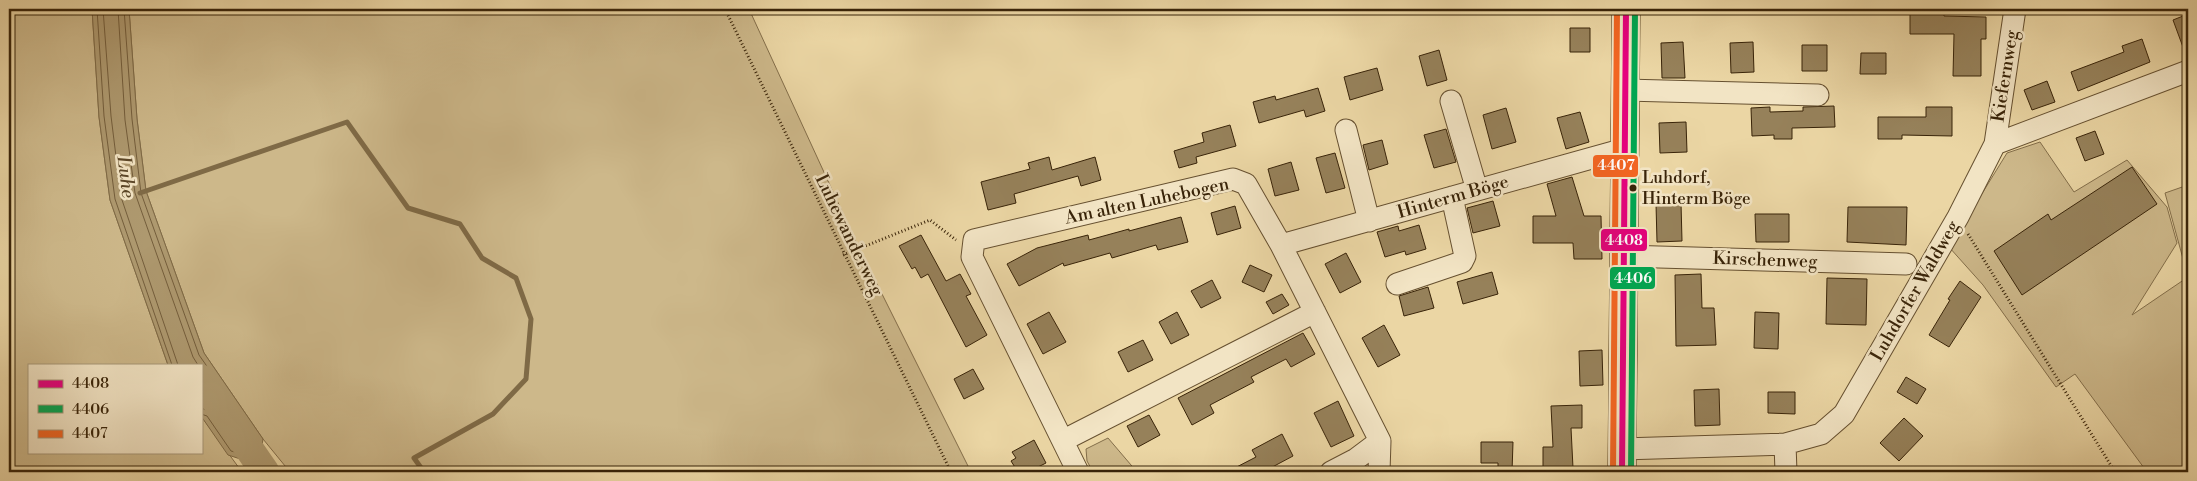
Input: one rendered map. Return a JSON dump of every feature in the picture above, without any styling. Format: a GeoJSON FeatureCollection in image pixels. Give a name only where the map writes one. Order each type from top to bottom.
{"type":"FeatureCollection","features":[{"type":"Feature","properties":{"kind":"main road"},"geometry":{"type":"LineString","coordinates":[[1622,461],[1626,9]]}},
{"type":"Feature","properties":{"kind":"street","name":"Kiefernweg"},"geometry":{"type":"LineString","coordinates":[[1995,144],[2016,9]]}},
{"type":"Feature","properties":{"kind":"street"},"geometry":{"type":"LineString","coordinates":[[1995,144],[2188,71]]}},
{"type":"Feature","properties":{"kind":"street"},"geometry":{"type":"LineString","coordinates":[[1625,90],[1818,94]]}},
{"type":"Feature","properties":{"kind":"street"},"geometry":{"type":"LineString","coordinates":[[1451,101],[1477,190]]}},
{"type":"Feature","properties":{"kind":"street"},"geometry":{"type":"LineString","coordinates":[[1346,130],[1369,221]]}},
{"type":"Feature","properties":{"kind":"street","name":"Luhdorfer Waldweg"},"geometry":{"type":"LineString","coordinates":[[1622,461],[1785,444],[1821,434],[1844,414],[1958,217],[1995,144]]}},
{"type":"Feature","properties":{"kind":"street","name":"Hinterm Böge"},"geometry":{"type":"LineString","coordinates":[[1281,246],[1624,149]]}},
{"type":"Feature","properties":{"kind":"street","name":"Am alten Luhebogen"},"geometry":{"type":"LineString","coordinates":[[973,249],[974,240],[1232,179],[1246,184],[1281,246],[1380,441]]}},
{"type":"Feature","properties":{"kind":"street"},"geometry":{"type":"LineString","coordinates":[[1397,284],[1462,262],[1465,256],[1452,197]]}},
{"type":"Feature","properties":{"kind":"street"},"geometry":{"type":"LineString","coordinates":[[973,249],[972,257],[1064,440],[1078,472]]}},
{"type":"Feature","properties":{"kind":"street","name":"Kirschenweg"},"geometry":{"type":"LineString","coordinates":[[1624,256],[1906,264]]}},
{"type":"Feature","properties":{"kind":"street"},"geometry":{"type":"LineString","coordinates":[[1064,440],[1315,312]]}},
{"type":"Feature","properties":{"kind":"street"},"geometry":{"type":"LineString","coordinates":[[1331,472],[1356,459],[1380,441]]}},
{"type":"Feature","properties":{"kind":"street"},"geometry":{"type":"LineString","coordinates":[[1378,472],[1380,441]]}},
{"type":"Feature","properties":{"kind":"street"},"geometry":{"type":"LineString","coordinates":[[1785,444],[1786,472]]}},
{"type":"Feature","properties":{"kind":"path","name":"Luhewanderweg"},"geometry":{"type":"LineString","coordinates":[[725,9],[843,255],[951,472]]}},
{"type":"Feature","properties":{"kind":"path"},"geometry":{"type":"LineString","coordinates":[[1958,217],[2115,472]]}},
{"type":"Feature","properties":{"kind":"path"},"geometry":{"type":"LineString","coordinates":[[843,255],[930,220],[960,243],[973,249]]}},
{"type":"Feature","properties":{"kind":"shaded area"},"geometry":{"type":"Polygon","coordinates":[[[9,9],[92,9],[99,117],[110,200],[168,364],[28,364],[28,454],[202,454],[202,417],[242,472],[9,472],[9,9]]]}},
{"type":"Feature","properties":{"kind":"shaded area"},"geometry":{"type":"Polygon","coordinates":[[[129,9],[749,9],[857,244],[971,472],[290,472],[263,439],[204,353],[146,191],[137,119],[129,9]]]}},
{"type":"Feature","properties":{"kind":"shaded area"},"geometry":{"type":"Polygon","coordinates":[[[2040,142],[2074,192],[2127,160],[2167,207],[2177,243],[2132,315],[2188,277],[2188,472],[2147,472],[2075,374],[2056,387],[1983,285],[1949,247],[2007,153],[2040,142]]]}},
{"type":"Feature","properties":{"kind":"shaded area"},"geometry":{"type":"Polygon","coordinates":[[[2188,185],[2188,277],[2165,193],[2188,185]]]}},
{"type":"Feature","properties":{"kind":"shaded area"},"geometry":{"type":"Polygon","coordinates":[[[1108,438],[1137,472],[1093,472],[1087,461],[1086,449],[1108,438]]]}},
{"type":"Feature","properties":{"kind":"water"},"geometry":{"type":"Polygon","coordinates":[[[92,9],[129,9],[137,119],[146,191],[204,353],[263,439],[259,465],[228,455],[202,417],[202,364],[168,364],[110,200],[99,117],[92,9]]]}},
{"type":"Feature","properties":{"kind":"building"},"geometry":{"type":"Polygon","coordinates":[[[1910,10],[1944,10],[1944,16],[1986,17],[1986,39],[1981,39],[1981,76],[1953,76],[1954,34],[1910,34],[1910,10]]]}},
{"type":"Feature","properties":{"kind":"building"},"geometry":{"type":"Polygon","coordinates":[[[2188,14],[2188,58],[2187,58],[2173,20],[2188,14]]]}},
{"type":"Feature","properties":{"kind":"building"},"geometry":{"type":"Polygon","coordinates":[[[1570,28],[1590,28],[1590,52],[1570,52],[1570,28]]]}},
{"type":"Feature","properties":{"kind":"building"},"geometry":{"type":"Polygon","coordinates":[[[2142,39],[2150,62],[2078,91],[2071,72],[2124,52],[2122,46],[2142,39]]]}},
{"type":"Feature","properties":{"kind":"building"},"geometry":{"type":"Polygon","coordinates":[[[1683,42],[1685,78],[1662,78],[1661,43],[1683,42]]]}},
{"type":"Feature","properties":{"kind":"building"},"geometry":{"type":"Polygon","coordinates":[[[1753,42],[1754,72],[1731,73],[1730,43],[1753,42]]]}},
{"type":"Feature","properties":{"kind":"building"},"geometry":{"type":"Polygon","coordinates":[[[1802,45],[1827,45],[1827,71],[1802,71],[1802,45]]]}},
{"type":"Feature","properties":{"kind":"building"},"geometry":{"type":"Polygon","coordinates":[[[1439,50],[1447,80],[1427,86],[1419,56],[1439,50]]]}},
{"type":"Feature","properties":{"kind":"building"},"geometry":{"type":"Polygon","coordinates":[[[1861,53],[1886,53],[1886,74],[1860,74],[1861,53]]]}},
{"type":"Feature","properties":{"kind":"building"},"geometry":{"type":"Polygon","coordinates":[[[1377,68],[1383,90],[1350,100],[1344,77],[1377,68]]]}},
{"type":"Feature","properties":{"kind":"building"},"geometry":{"type":"Polygon","coordinates":[[[2047,81],[2055,102],[2032,110],[2024,90],[2047,81]]]}},
{"type":"Feature","properties":{"kind":"building"},"geometry":{"type":"Polygon","coordinates":[[[1318,88],[1325,111],[1306,117],[1304,110],[1259,123],[1253,102],[1275,96],[1276,100],[1318,88]]]}},
{"type":"Feature","properties":{"kind":"building"},"geometry":{"type":"Polygon","coordinates":[[[1834,106],[1835,127],[1792,128],[1792,139],[1774,139],[1774,135],[1752,136],[1751,108],[1770,107],[1770,112],[1803,111],[1803,107],[1834,106]]]}},
{"type":"Feature","properties":{"kind":"building"},"geometry":{"type":"Polygon","coordinates":[[[1926,107],[1952,107],[1952,136],[1902,135],[1902,139],[1878,139],[1878,117],[1926,117],[1926,107]]]}},
{"type":"Feature","properties":{"kind":"building"},"geometry":{"type":"Polygon","coordinates":[[[1506,108],[1516,142],[1492,149],[1483,115],[1506,108]]]}},
{"type":"Feature","properties":{"kind":"building"},"geometry":{"type":"Polygon","coordinates":[[[1580,112],[1589,142],[1566,149],[1557,118],[1580,112]]]}},
{"type":"Feature","properties":{"kind":"building"},"geometry":{"type":"Polygon","coordinates":[[[1686,122],[1687,152],[1660,153],[1659,123],[1686,122]]]}},
{"type":"Feature","properties":{"kind":"building"},"geometry":{"type":"Polygon","coordinates":[[[1230,125],[1236,146],[1196,157],[1197,163],[1179,168],[1174,151],[1204,142],[1202,133],[1230,125]]]}},
{"type":"Feature","properties":{"kind":"building"},"geometry":{"type":"Polygon","coordinates":[[[1446,129],[1456,162],[1434,168],[1424,135],[1446,129]]]}},
{"type":"Feature","properties":{"kind":"building"},"geometry":{"type":"Polygon","coordinates":[[[2095,131],[2104,154],[2085,161],[2076,138],[2095,131]]]}},
{"type":"Feature","properties":{"kind":"building"},"geometry":{"type":"Polygon","coordinates":[[[1382,140],[1388,164],[1369,170],[1363,145],[1382,140]]]}},
{"type":"Feature","properties":{"kind":"building"},"geometry":{"type":"Polygon","coordinates":[[[1335,153],[1345,188],[1326,193],[1316,158],[1335,153]]]}},
{"type":"Feature","properties":{"kind":"building"},"geometry":{"type":"Polygon","coordinates":[[[1049,157],[1052,170],[1095,157],[1101,180],[1081,186],[1078,176],[1014,194],[1016,203],[988,210],[981,182],[1030,169],[1028,163],[1049,157]]]}},
{"type":"Feature","properties":{"kind":"building"},"geometry":{"type":"Polygon","coordinates":[[[1291,162],[1299,190],[1275,196],[1268,169],[1291,162]]]}},
{"type":"Feature","properties":{"kind":"building"},"geometry":{"type":"Polygon","coordinates":[[[2132,167],[2157,204],[2022,295],[1994,251],[2048,214],[2051,220],[2132,167]]]}},
{"type":"Feature","properties":{"kind":"building"},"geometry":{"type":"Polygon","coordinates":[[[1572,177],[1584,216],[1601,216],[1602,259],[1574,259],[1573,243],[1533,243],[1533,216],[1556,216],[1547,184],[1572,177]]]}},
{"type":"Feature","properties":{"kind":"building"},"geometry":{"type":"Polygon","coordinates":[[[1493,201],[1500,226],[1473,233],[1467,208],[1493,201]]]}},
{"type":"Feature","properties":{"kind":"building"},"geometry":{"type":"Polygon","coordinates":[[[1681,203],[1682,241],[1657,242],[1656,204],[1681,203]]]}},
{"type":"Feature","properties":{"kind":"building"},"geometry":{"type":"Polygon","coordinates":[[[1235,206],[1241,228],[1217,235],[1211,213],[1235,206]]]}},
{"type":"Feature","properties":{"kind":"building"},"geometry":{"type":"Polygon","coordinates":[[[1848,207],[1907,207],[1906,245],[1847,242],[1848,207]]]}},
{"type":"Feature","properties":{"kind":"building"},"geometry":{"type":"Polygon","coordinates":[[[1755,214],[1789,214],[1789,242],[1756,242],[1755,214]]]}},
{"type":"Feature","properties":{"kind":"building"},"geometry":{"type":"Polygon","coordinates":[[[1181,217],[1188,242],[1158,250],[1156,245],[1112,258],[1110,253],[1064,266],[1063,263],[1019,286],[1007,264],[1037,248],[1088,235],[1089,240],[1181,217]]]}},
{"type":"Feature","properties":{"kind":"building"},"geometry":{"type":"Polygon","coordinates":[[[1419,225],[1426,249],[1406,255],[1405,251],[1385,257],[1377,232],[1398,226],[1399,231],[1419,225]]]}},
{"type":"Feature","properties":{"kind":"building"},"geometry":{"type":"Polygon","coordinates":[[[921,235],[946,281],[960,274],[971,294],[966,296],[987,335],[966,347],[928,274],[921,278],[915,267],[912,269],[899,246],[921,235]]]}},
{"type":"Feature","properties":{"kind":"building"},"geometry":{"type":"Polygon","coordinates":[[[1346,253],[1361,282],[1340,293],[1325,264],[1346,253]]]}},
{"type":"Feature","properties":{"kind":"building"},"geometry":{"type":"Polygon","coordinates":[[[1250,265],[1272,275],[1264,292],[1242,282],[1250,265]]]}},
{"type":"Feature","properties":{"kind":"building"},"geometry":{"type":"Polygon","coordinates":[[[1492,272],[1498,294],[1463,304],[1457,282],[1492,272]]]}},
{"type":"Feature","properties":{"kind":"building"},"geometry":{"type":"Polygon","coordinates":[[[1701,274],[1702,308],[1714,308],[1716,345],[1676,346],[1675,275],[1701,274]]]}},
{"type":"Feature","properties":{"kind":"building"},"geometry":{"type":"Polygon","coordinates":[[[1827,278],[1867,279],[1866,325],[1826,324],[1827,278]]]}},
{"type":"Feature","properties":{"kind":"building"},"geometry":{"type":"Polygon","coordinates":[[[1212,280],[1221,298],[1201,308],[1191,291],[1212,280]]]}},
{"type":"Feature","properties":{"kind":"building"},"geometry":{"type":"Polygon","coordinates":[[[1960,281],[1981,297],[1949,347],[1929,335],[1960,281]]]}},
{"type":"Feature","properties":{"kind":"building"},"geometry":{"type":"Polygon","coordinates":[[[1428,287],[1434,308],[1404,316],[1399,296],[1428,287]]]}},
{"type":"Feature","properties":{"kind":"building"},"geometry":{"type":"Polygon","coordinates":[[[1282,294],[1289,305],[1273,314],[1266,302],[1282,294]]]}},
{"type":"Feature","properties":{"kind":"building"},"geometry":{"type":"Polygon","coordinates":[[[1049,312],[1066,342],[1043,354],[1027,324],[1049,312]]]}},
{"type":"Feature","properties":{"kind":"building"},"geometry":{"type":"Polygon","coordinates":[[[1177,312],[1189,335],[1171,344],[1159,322],[1177,312]]]}},
{"type":"Feature","properties":{"kind":"building"},"geometry":{"type":"Polygon","coordinates":[[[1755,312],[1779,313],[1778,349],[1754,348],[1755,312]]]}},
{"type":"Feature","properties":{"kind":"building"},"geometry":{"type":"Polygon","coordinates":[[[1384,325],[1400,355],[1378,367],[1362,338],[1384,325]]]}},
{"type":"Feature","properties":{"kind":"building"},"geometry":{"type":"Polygon","coordinates":[[[1303,333],[1315,354],[1291,367],[1286,359],[1251,377],[1254,382],[1210,405],[1214,413],[1192,425],[1178,398],[1303,333]]]}},
{"type":"Feature","properties":{"kind":"building"},"geometry":{"type":"Polygon","coordinates":[[[1143,340],[1153,360],[1128,372],[1118,352],[1143,340]]]}},
{"type":"Feature","properties":{"kind":"building"},"geometry":{"type":"Polygon","coordinates":[[[1602,350],[1603,385],[1580,386],[1579,351],[1602,350]]]}},
{"type":"Feature","properties":{"kind":"building"},"geometry":{"type":"Polygon","coordinates":[[[973,369],[984,389],[964,399],[954,379],[973,369]]]}},
{"type":"Feature","properties":{"kind":"building"},"geometry":{"type":"Polygon","coordinates":[[[1906,377],[1926,389],[1917,404],[1897,392],[1906,377]]]}},
{"type":"Feature","properties":{"kind":"building"},"geometry":{"type":"Polygon","coordinates":[[[1719,389],[1720,425],[1695,426],[1694,390],[1719,389]]]}},
{"type":"Feature","properties":{"kind":"building"},"geometry":{"type":"Polygon","coordinates":[[[1768,392],[1795,392],[1795,414],[1768,413],[1768,392]]]}},
{"type":"Feature","properties":{"kind":"building"},"geometry":{"type":"Polygon","coordinates":[[[1338,401],[1354,436],[1331,447],[1314,413],[1338,401]]]}},
{"type":"Feature","properties":{"kind":"building"},"geometry":{"type":"Polygon","coordinates":[[[1582,405],[1582,428],[1571,428],[1573,468],[1543,469],[1543,447],[1553,447],[1551,406],[1582,405]]]}},
{"type":"Feature","properties":{"kind":"building"},"geometry":{"type":"Polygon","coordinates":[[[1149,415],[1160,435],[1138,447],[1127,426],[1149,415]]]}},
{"type":"Feature","properties":{"kind":"building"},"geometry":{"type":"Polygon","coordinates":[[[1904,418],[1923,436],[1899,461],[1880,443],[1904,418]]]}},
{"type":"Feature","properties":{"kind":"building"},"geometry":{"type":"Polygon","coordinates":[[[1282,434],[1293,456],[1263,472],[1227,472],[1256,457],[1252,450],[1282,434]]]}},
{"type":"Feature","properties":{"kind":"building"},"geometry":{"type":"Polygon","coordinates":[[[1034,440],[1046,463],[1028,472],[1018,472],[1011,461],[1016,458],[1012,452],[1034,440]]]}},
{"type":"Feature","properties":{"kind":"building"},"geometry":{"type":"Polygon","coordinates":[[[1481,442],[1513,442],[1512,472],[1498,472],[1498,463],[1481,463],[1481,442]]]}},
{"type":"Feature","properties":{"kind":"waterway"},"geometry":{"type":"LineString","coordinates":[[140,193],[347,122],[408,208],[460,224],[482,258],[516,278],[531,319],[526,379],[493,414],[414,458],[424,472]]}},
{"type":"Feature","properties":{"kind":"waterway","name":"Luhe"},"geometry":{"type":"LineString","coordinates":[[202,380],[265,472]]}},
{"type":"Feature","properties":{"kind":"transit line","name":"4407"},"geometry":{"type":"LineString","coordinates":[[1613,472],[1617,9]]}},
{"type":"Feature","properties":{"kind":"transit line","name":"4408"},"geometry":{"type":"LineString","coordinates":[[1622,472],[1626,9]]}},
{"type":"Feature","properties":{"kind":"transit line","name":"4406"},"geometry":{"type":"LineString","coordinates":[[1631,472],[1635,9]]}},
{"type":"Feature","properties":{"kind":"place","name":"Luhdorf, Hinterm Böge"},"geometry":{"type":"Point","coordinates":[1633,188]}}]}
